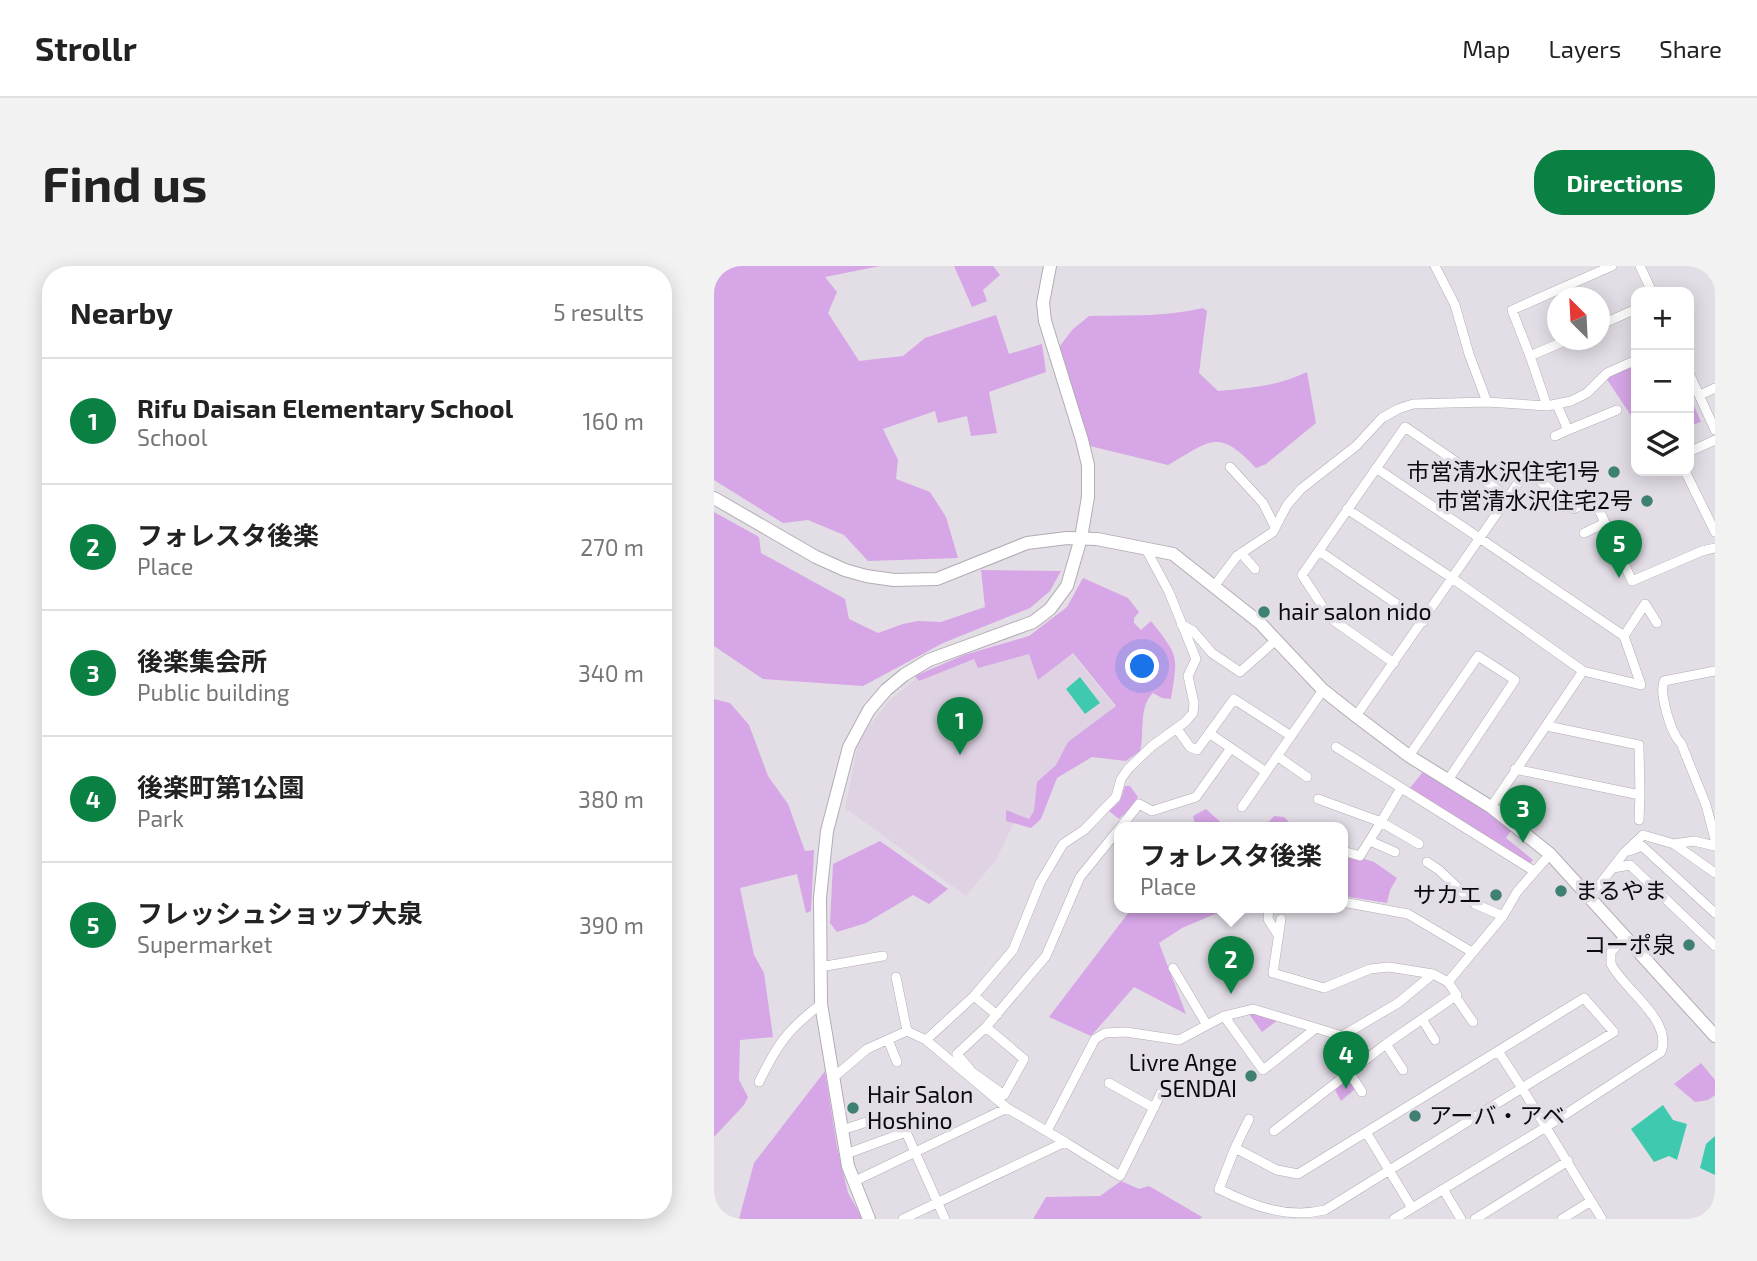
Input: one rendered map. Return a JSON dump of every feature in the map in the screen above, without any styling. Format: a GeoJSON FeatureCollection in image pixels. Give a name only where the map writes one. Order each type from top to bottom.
{"type":"FeatureCollection","features":[{"type":"Feature","properties":{"kind":"street"},"geometry":{"type":"LineString","coordinates":[[869,1219],[853,1182],[846,1154],[821,1004],[820,898],[827,831],[849,747],[858,727],[886,690],[917,667],[958,649],[1010,632],[1041,617],[1068,586],[1081,538],[1088,497],[1088,465],[1045,321],[1043,303],[1050,266]]}},
{"type":"Feature","properties":{"kind":"street"},"geometry":{"type":"LineString","coordinates":[[1435,266],[1455,305],[1487,402]]}},
{"type":"Feature","properties":{"kind":"street"},"geometry":{"type":"LineString","coordinates":[[1547,406],[1512,310],[1612,266]]}},
{"type":"Feature","properties":{"kind":"street"},"geometry":{"type":"LineString","coordinates":[[1640,266],[1649,287]]}},
{"type":"Feature","properties":{"kind":"street"},"geometry":{"type":"LineString","coordinates":[[1610,321],[1631,311]]}},
{"type":"Feature","properties":{"kind":"street"},"geometry":{"type":"LineString","coordinates":[[1530,356],[1547,349]]}},
{"type":"Feature","properties":{"kind":"street"},"geometry":{"type":"LineString","coordinates":[[1214,585],[1241,553],[1273,532],[1287,505],[1301,489],[1356,446],[1382,418],[1398,409],[1413,404],[1487,402],[1557,405],[1587,393],[1606,373],[1631,362]]}},
{"type":"Feature","properties":{"kind":"street"},"geometry":{"type":"LineString","coordinates":[[1694,383],[1715,430]]}},
{"type":"Feature","properties":{"kind":"street"},"geometry":{"type":"LineString","coordinates":[[1700,395],[1715,388]]}},
{"type":"Feature","properties":{"kind":"street"},"geometry":{"type":"LineString","coordinates":[[1557,405],[1568,430]]}},
{"type":"Feature","properties":{"kind":"street"},"geometry":{"type":"LineString","coordinates":[[1555,436],[1617,410]]}},
{"type":"Feature","properties":{"kind":"street"},"geometry":{"type":"LineString","coordinates":[[1394,663],[1330,618],[1302,575],[1347,509],[1405,427],[1508,498]]}},
{"type":"Feature","properties":{"kind":"street"},"geometry":{"type":"LineString","coordinates":[[1694,450],[1715,440]]}},
{"type":"Feature","properties":{"kind":"street"},"geometry":{"type":"LineString","coordinates":[[1230,467],[1263,503],[1275,527]]}},
{"type":"Feature","properties":{"kind":"street"},"geometry":{"type":"LineString","coordinates":[[1347,509],[1583,671],[1641,685],[1624,636],[1376,468]]}},
{"type":"Feature","properties":{"kind":"street"},"geometry":{"type":"LineString","coordinates":[[1356,716],[1527,470],[1573,509],[1594,499],[1632,582],[1702,551],[1715,548]]}},
{"type":"Feature","properties":{"kind":"street"},"geometry":{"type":"LineString","coordinates":[[1687,476],[1715,532]]}},
{"type":"Feature","properties":{"kind":"street"},"geometry":{"type":"LineString","coordinates":[[714,499],[845,570],[894,580],[937,579],[1027,543],[1066,538],[1081,538],[1173,554],[1260,623],[1323,690],[1409,756],[1491,807],[1550,854],[1715,1036]]}},
{"type":"Feature","properties":{"kind":"street"},"geometry":{"type":"LineString","coordinates":[[1584,533],[1605,523]]}},
{"type":"Feature","properties":{"kind":"street"},"geometry":{"type":"LineString","coordinates":[[926,1040],[974,996],[1013,950],[1040,883],[1063,844],[1084,830],[1116,797],[1121,779],[1128,769],[1193,713],[1194,703],[1188,676],[1196,659],[1169,592],[1146,548]]}},
{"type":"Feature","properties":{"kind":"street"},"geometry":{"type":"LineString","coordinates":[[1318,551],[1423,622]]}},
{"type":"Feature","properties":{"kind":"street"},"geometry":{"type":"LineString","coordinates":[[1241,553],[1255,569]]}},
{"type":"Feature","properties":{"kind":"street"},"geometry":{"type":"LineString","coordinates":[[1624,636],[1645,604],[1657,622]]}},
{"type":"Feature","properties":{"kind":"street"},"geometry":{"type":"LineString","coordinates":[[1181,624],[1193,631],[1212,653],[1240,671],[1276,640]]}},
{"type":"Feature","properties":{"kind":"street"},"geometry":{"type":"LineString","coordinates":[[1409,756],[1478,656],[1515,680],[1448,780]]}},
{"type":"Feature","properties":{"kind":"street"},"geometry":{"type":"LineString","coordinates":[[1491,807],[1583,671]]}},
{"type":"Feature","properties":{"kind":"street"},"geometry":{"type":"LineString","coordinates":[[1715,671],[1664,681],[1661,689],[1675,737],[1682,743],[1706,805],[1715,839]]}},
{"type":"Feature","properties":{"kind":"street"},"geometry":{"type":"LineString","coordinates":[[1242,807],[1323,690]]}},
{"type":"Feature","properties":{"kind":"street"},"geometry":{"type":"LineString","coordinates":[[1177,729],[1189,747],[1197,750],[1234,699],[1291,736]]}},
{"type":"Feature","properties":{"kind":"street"},"geometry":{"type":"LineString","coordinates":[[1547,726],[1639,745],[1639,820]]}},
{"type":"Feature","properties":{"kind":"street"},"geometry":{"type":"LineString","coordinates":[[1209,733],[1266,772]]}},
{"type":"Feature","properties":{"kind":"street"},"geometry":{"type":"LineString","coordinates":[[1336,747],[1534,871]]}},
{"type":"Feature","properties":{"kind":"street"},"geometry":{"type":"LineString","coordinates":[[1124,822],[1139,804],[1153,811],[1196,797],[1231,748]]}},
{"type":"Feature","properties":{"kind":"street"},"geometry":{"type":"LineString","coordinates":[[1277,756],[1307,777]]}},
{"type":"Feature","properties":{"kind":"street"},"geometry":{"type":"LineString","coordinates":[[1515,769],[1640,795]]}},
{"type":"Feature","properties":{"kind":"street"},"geometry":{"type":"LineString","coordinates":[[1348,852],[1360,856],[1401,788]]}},
{"type":"Feature","properties":{"kind":"street"},"geometry":{"type":"LineString","coordinates":[[1318,799],[1381,822],[1419,844]]}},
{"type":"Feature","properties":{"kind":"street"},"geometry":{"type":"LineString","coordinates":[[986,1027],[1024,1059],[1003,1095],[972,1072],[957,1054],[997,1016],[1046,956],[1080,877],[1114,834]]}},
{"type":"Feature","properties":{"kind":"street"},"geometry":{"type":"LineString","coordinates":[[1590,897],[1624,853],[1643,835],[1674,844],[1715,873]]}},
{"type":"Feature","properties":{"kind":"street"},"geometry":{"type":"LineString","coordinates":[[1370,841],[1395,852]]}},
{"type":"Feature","properties":{"kind":"street"},"geometry":{"type":"LineString","coordinates":[[1674,844],[1694,841],[1715,846]]}},
{"type":"Feature","properties":{"kind":"street"},"geometry":{"type":"LineString","coordinates":[[1624,853],[1642,846],[1715,913]]}},
{"type":"Feature","properties":{"kind":"street"},"geometry":{"type":"LineString","coordinates":[[1448,982],[1503,916],[1517,892],[1550,854]]}},
{"type":"Feature","properties":{"kind":"street"},"geometry":{"type":"LineString","coordinates":[[1427,862],[1475,904],[1503,916]]}},
{"type":"Feature","properties":{"kind":"street"},"geometry":{"type":"LineString","coordinates":[[1613,868],[1630,865],[1715,946]]}},
{"type":"Feature","properties":{"kind":"street"},"geometry":{"type":"LineString","coordinates":[[1348,903],[1408,914],[1472,953]]}},
{"type":"Feature","properties":{"kind":"street"},"geometry":{"type":"LineString","coordinates":[[1269,913],[1268,919],[1278,935]]}},
{"type":"Feature","properties":{"kind":"street"},"geometry":{"type":"LineString","coordinates":[[1281,919],[1273,973],[1324,988],[1370,969],[1389,967],[1433,974],[1448,982],[1473,1022]]}},
{"type":"Feature","properties":{"kind":"street"},"geometry":{"type":"LineString","coordinates":[[1394,1219],[1546,1127],[1661,1052],[1664,1042],[1658,1023],[1611,964],[1611,952],[1625,936]]}},
{"type":"Feature","properties":{"kind":"street"},"geometry":{"type":"LineString","coordinates":[[820,967],[883,956]]}},
{"type":"Feature","properties":{"kind":"street"},"geometry":{"type":"LineString","coordinates":[[1173,968],[1207,1025]]}},
{"type":"Feature","properties":{"kind":"street"},"geometry":{"type":"LineString","coordinates":[[1047,1131],[1095,1039],[1104,1033],[1126,1032],[1179,1040],[1224,1016],[1253,1009],[1342,1036],[1398,1003],[1433,974]]}},
{"type":"Feature","properties":{"kind":"street"},"geometry":{"type":"LineString","coordinates":[[896,977],[907,1031]]}},
{"type":"Feature","properties":{"kind":"street"},"geometry":{"type":"LineString","coordinates":[[974,996],[997,1016]]}},
{"type":"Feature","properties":{"kind":"street"},"geometry":{"type":"LineString","coordinates":[[1274,1131],[1386,1044],[1455,996]]}},
{"type":"Feature","properties":{"kind":"street"},"geometry":{"type":"LineString","coordinates":[[1235,1148],[1277,1170],[1298,1174],[1584,998],[1614,1031],[1314,1216],[1281,1217],[1267,1213],[1219,1189],[1235,1148],[1249,1119]]}},
{"type":"Feature","properties":{"kind":"street"},"geometry":{"type":"LineString","coordinates":[[759,1082],[777,1045],[805,1016],[821,1004]]}},
{"type":"Feature","properties":{"kind":"street"},"geometry":{"type":"LineString","coordinates":[[1224,1016],[1263,1070],[1315,1028]]}},
{"type":"Feature","properties":{"kind":"street"},"geometry":{"type":"LineString","coordinates":[[1422,1019],[1435,1040]]}},
{"type":"Feature","properties":{"kind":"street"},"geometry":{"type":"LineString","coordinates":[[834,1077],[867,1049],[907,1031]]}},
{"type":"Feature","properties":{"kind":"street"},"geometry":{"type":"LineString","coordinates":[[907,1031],[926,1040],[1007,1108],[1120,1175],[1161,1093]]}},
{"type":"Feature","properties":{"kind":"street"},"geometry":{"type":"LineString","coordinates":[[888,1040],[897,1062]]}},
{"type":"Feature","properties":{"kind":"street"},"geometry":{"type":"LineString","coordinates":[[1386,1044],[1403,1070]]}},
{"type":"Feature","properties":{"kind":"street"},"geometry":{"type":"LineString","coordinates":[[1498,1051],[1602,1219]]}},
{"type":"Feature","properties":{"kind":"street"},"geometry":{"type":"LineString","coordinates":[[1349,1072],[1362,1093]]}},
{"type":"Feature","properties":{"kind":"street"},"geometry":{"type":"LineString","coordinates":[[1109,1083],[1154,1108]]}},
{"type":"Feature","properties":{"kind":"street"},"geometry":{"type":"LineString","coordinates":[[853,1182],[1007,1108]]}},
{"type":"Feature","properties":{"kind":"street"},"geometry":{"type":"LineString","coordinates":[[842,1130],[873,1120]]}},
{"type":"Feature","properties":{"kind":"street"},"geometry":{"type":"LineString","coordinates":[[846,1154],[906,1132],[945,1219]]}},
{"type":"Feature","properties":{"kind":"street"},"geometry":{"type":"LineString","coordinates":[[1366,1132],[1412,1208]]}},
{"type":"Feature","properties":{"kind":"street"},"geometry":{"type":"LineString","coordinates":[[903,1219],[1065,1142]]}},
{"type":"Feature","properties":{"kind":"street"},"geometry":{"type":"LineString","coordinates":[[1475,1219],[1490,1215],[1568,1161]]}},
{"type":"Feature","properties":{"kind":"street"},"geometry":{"type":"LineString","coordinates":[[1443,1189],[1461,1219]]}},
{"type":"Feature","properties":{"kind":"street"},"geometry":{"type":"LineString","coordinates":[[1562,1219],[1591,1201]]}},
{"type":"Feature","properties":{"kind":"shaded area"},"geometry":{"type":"Polygon","coordinates":[[[714,266],[880,266],[825,277],[837,292],[828,313],[859,361],[903,356],[925,338],[996,315],[1009,354],[1042,344],[1046,372],[989,392],[997,433],[971,436],[967,416],[938,423],[935,411],[883,429],[898,460],[896,479],[930,492],[946,517],[958,558],[868,561],[844,535],[808,520],[783,523],[714,480],[714,266]]]}},
{"type":"Feature","properties":{"kind":"shaded area"},"geometry":{"type":"Polygon","coordinates":[[[954,266],[993,266],[1000,275],[983,290],[987,301],[972,307],[954,266]]]}},
{"type":"Feature","properties":{"kind":"shaded area"},"geometry":{"type":"Polygon","coordinates":[[[1203,308],[1207,311],[1199,373],[1218,391],[1275,383],[1307,372],[1316,423],[1266,464],[1256,468],[1243,455],[1223,443],[1204,445],[1168,465],[1090,446],[1057,350],[1072,330],[1089,316],[1160,314],[1203,308]]]}},
{"type":"Feature","properties":{"kind":"shaded area"},"geometry":{"type":"Polygon","coordinates":[[[1631,366],[1631,416],[1606,378],[1631,366]]]}},
{"type":"Feature","properties":{"kind":"shaded area"},"geometry":{"type":"Polygon","coordinates":[[[1694,406],[1701,422],[1694,424],[1694,406]]]}},
{"type":"Feature","properties":{"kind":"shaded area"},"geometry":{"type":"Polygon","coordinates":[[[714,512],[759,537],[761,553],[845,599],[849,619],[878,633],[918,621],[941,622],[985,607],[981,570],[1061,571],[1050,591],[1030,608],[943,643],[863,686],[763,679],[714,646],[714,512]]]}},
{"type":"Feature","properties":{"kind":"shaded area"},"geometry":{"type":"Polygon","coordinates":[[[1083,578],[1128,598],[1139,612],[1134,623],[1141,630],[1151,621],[1167,642],[1175,664],[1171,699],[1153,693],[1148,699],[1140,751],[1126,761],[1092,757],[1057,778],[1041,819],[1031,828],[1006,821],[1006,810],[1029,819],[1034,811],[1037,782],[1056,765],[1068,742],[1116,706],[1073,653],[1038,680],[1029,654],[978,668],[974,659],[919,681],[915,676],[964,655],[1029,636],[1067,607],[1083,578]]]}},
{"type":"Feature","properties":{"kind":"shaded area"},"geometry":{"type":"Polygon","coordinates":[[[1049,625],[1115,707],[1069,744],[1030,823],[1018,814],[996,860],[966,896],[845,808],[858,744],[889,701],[919,676],[1029,637],[1049,625]]]}},
{"type":"Feature","properties":{"kind":"shaded area"},"geometry":{"type":"Polygon","coordinates":[[[1080,677],[1100,703],[1085,714],[1066,689],[1080,677]]]}},
{"type":"Feature","properties":{"kind":"shaded area"},"geometry":{"type":"Polygon","coordinates":[[[714,699],[730,703],[749,725],[768,776],[788,804],[805,851],[814,850],[811,911],[806,913],[797,874],[740,888],[754,955],[764,973],[773,1037],[740,1040],[739,1080],[748,1097],[744,1105],[714,1137],[714,699]]]}},
{"type":"Feature","properties":{"kind":"shaded area"},"geometry":{"type":"Polygon","coordinates":[[[1423,772],[1513,828],[1506,838],[1533,860],[1529,864],[1409,789],[1423,772]]]}},
{"type":"Feature","properties":{"kind":"shaded area"},"geometry":{"type":"Polygon","coordinates":[[[1125,786],[1130,786],[1138,797],[1125,816],[1119,819],[1109,811],[1120,801],[1125,786]]]}},
{"type":"Feature","properties":{"kind":"shaded area"},"geometry":{"type":"Polygon","coordinates":[[[1206,809],[1220,822],[1194,822],[1193,816],[1206,809]]]}},
{"type":"Feature","properties":{"kind":"shaded area"},"geometry":{"type":"Polygon","coordinates":[[[1274,816],[1284,817],[1289,822],[1268,822],[1274,816]]]}},
{"type":"Feature","properties":{"kind":"shaded area"},"geometry":{"type":"Polygon","coordinates":[[[880,841],[948,889],[929,904],[913,895],[866,923],[837,932],[830,923],[833,864],[880,841]]]}},
{"type":"Feature","properties":{"kind":"shaded area"},"geometry":{"type":"Polygon","coordinates":[[[1348,854],[1374,862],[1397,878],[1387,903],[1348,897],[1348,854]]]}},
{"type":"Feature","properties":{"kind":"shaded area"},"geometry":{"type":"Polygon","coordinates":[[[1128,913],[1217,913],[1182,928],[1159,943],[1186,1014],[1134,987],[1091,1036],[1049,1017],[1128,913]]]}},
{"type":"Feature","properties":{"kind":"shaded area"},"geometry":{"type":"Polygon","coordinates":[[[1260,1013],[1278,1020],[1262,1032],[1249,1014],[1260,1013]]]}},
{"type":"Feature","properties":{"kind":"shaded area"},"geometry":{"type":"Polygon","coordinates":[[[1701,1063],[1715,1080],[1715,1095],[1708,1100],[1695,1102],[1674,1084],[1701,1063]]]}},
{"type":"Feature","properties":{"kind":"shaded area"},"geometry":{"type":"Polygon","coordinates":[[[825,1071],[837,1147],[848,1193],[863,1219],[739,1219],[754,1163],[825,1071]]]}},
{"type":"Feature","properties":{"kind":"shaded area"},"geometry":{"type":"Polygon","coordinates":[[[1349,1078],[1356,1088],[1341,1101],[1335,1090],[1349,1078]]]}},
{"type":"Feature","properties":{"kind":"shaded area"},"geometry":{"type":"Polygon","coordinates":[[[1663,1105],[1673,1120],[1687,1124],[1677,1160],[1669,1156],[1654,1162],[1631,1129],[1663,1105]]]}},
{"type":"Feature","properties":{"kind":"shaded area"},"geometry":{"type":"Polygon","coordinates":[[[1715,1136],[1715,1175],[1700,1168],[1706,1144],[1715,1136]]]}},
{"type":"Feature","properties":{"kind":"shaded area"},"geometry":{"type":"Polygon","coordinates":[[[1121,1181],[1139,1189],[1149,1186],[1202,1217],[1033,1219],[1046,1197],[1100,1196],[1121,1181]]]}},
{"type":"Feature","properties":{"kind":"place","name":"市営清水沢住宅1号"},"geometry":{"type":"Point","coordinates":[1614,472]}},
{"type":"Feature","properties":{"kind":"place","name":"市営清水沢住宅2号"},"geometry":{"type":"Point","coordinates":[1647,501]}},
{"type":"Feature","properties":{"kind":"place","name":"フレッシュショップ大泉"},"geometry":{"type":"Point","coordinates":[1619,578]}},
{"type":"Feature","properties":{"kind":"place","name":"hair salon nido"},"geometry":{"type":"Point","coordinates":[1264,612]}},
{"type":"Feature","properties":{"kind":"place","name":"Rifu Daisan Elementary School"},"geometry":{"type":"Point","coordinates":[960,755]}},
{"type":"Feature","properties":{"kind":"place","name":"後楽集会所"},"geometry":{"type":"Point","coordinates":[1523,843]}},
{"type":"Feature","properties":{"kind":"place","name":"まるやま"},"geometry":{"type":"Point","coordinates":[1561,891]}},
{"type":"Feature","properties":{"kind":"place","name":"サカエ"},"geometry":{"type":"Point","coordinates":[1496,895]}},
{"type":"Feature","properties":{"kind":"place","name":"コーポ泉"},"geometry":{"type":"Point","coordinates":[1689,945]}},
{"type":"Feature","properties":{"kind":"place","name":"フォレスタ後楽"},"geometry":{"type":"Point","coordinates":[1231,994]}},
{"type":"Feature","properties":{"kind":"place","name":"Livre Ange SENDAI"},"geometry":{"type":"Point","coordinates":[1251,1076]}},
{"type":"Feature","properties":{"kind":"place","name":"後楽町第1公園"},"geometry":{"type":"Point","coordinates":[1346,1089]}},
{"type":"Feature","properties":{"kind":"place","name":"Hair Salon Hoshino"},"geometry":{"type":"Point","coordinates":[853,1108]}},
{"type":"Feature","properties":{"kind":"place","name":"アーバ・アベ"},"geometry":{"type":"Point","coordinates":[1415,1116]}}]}
